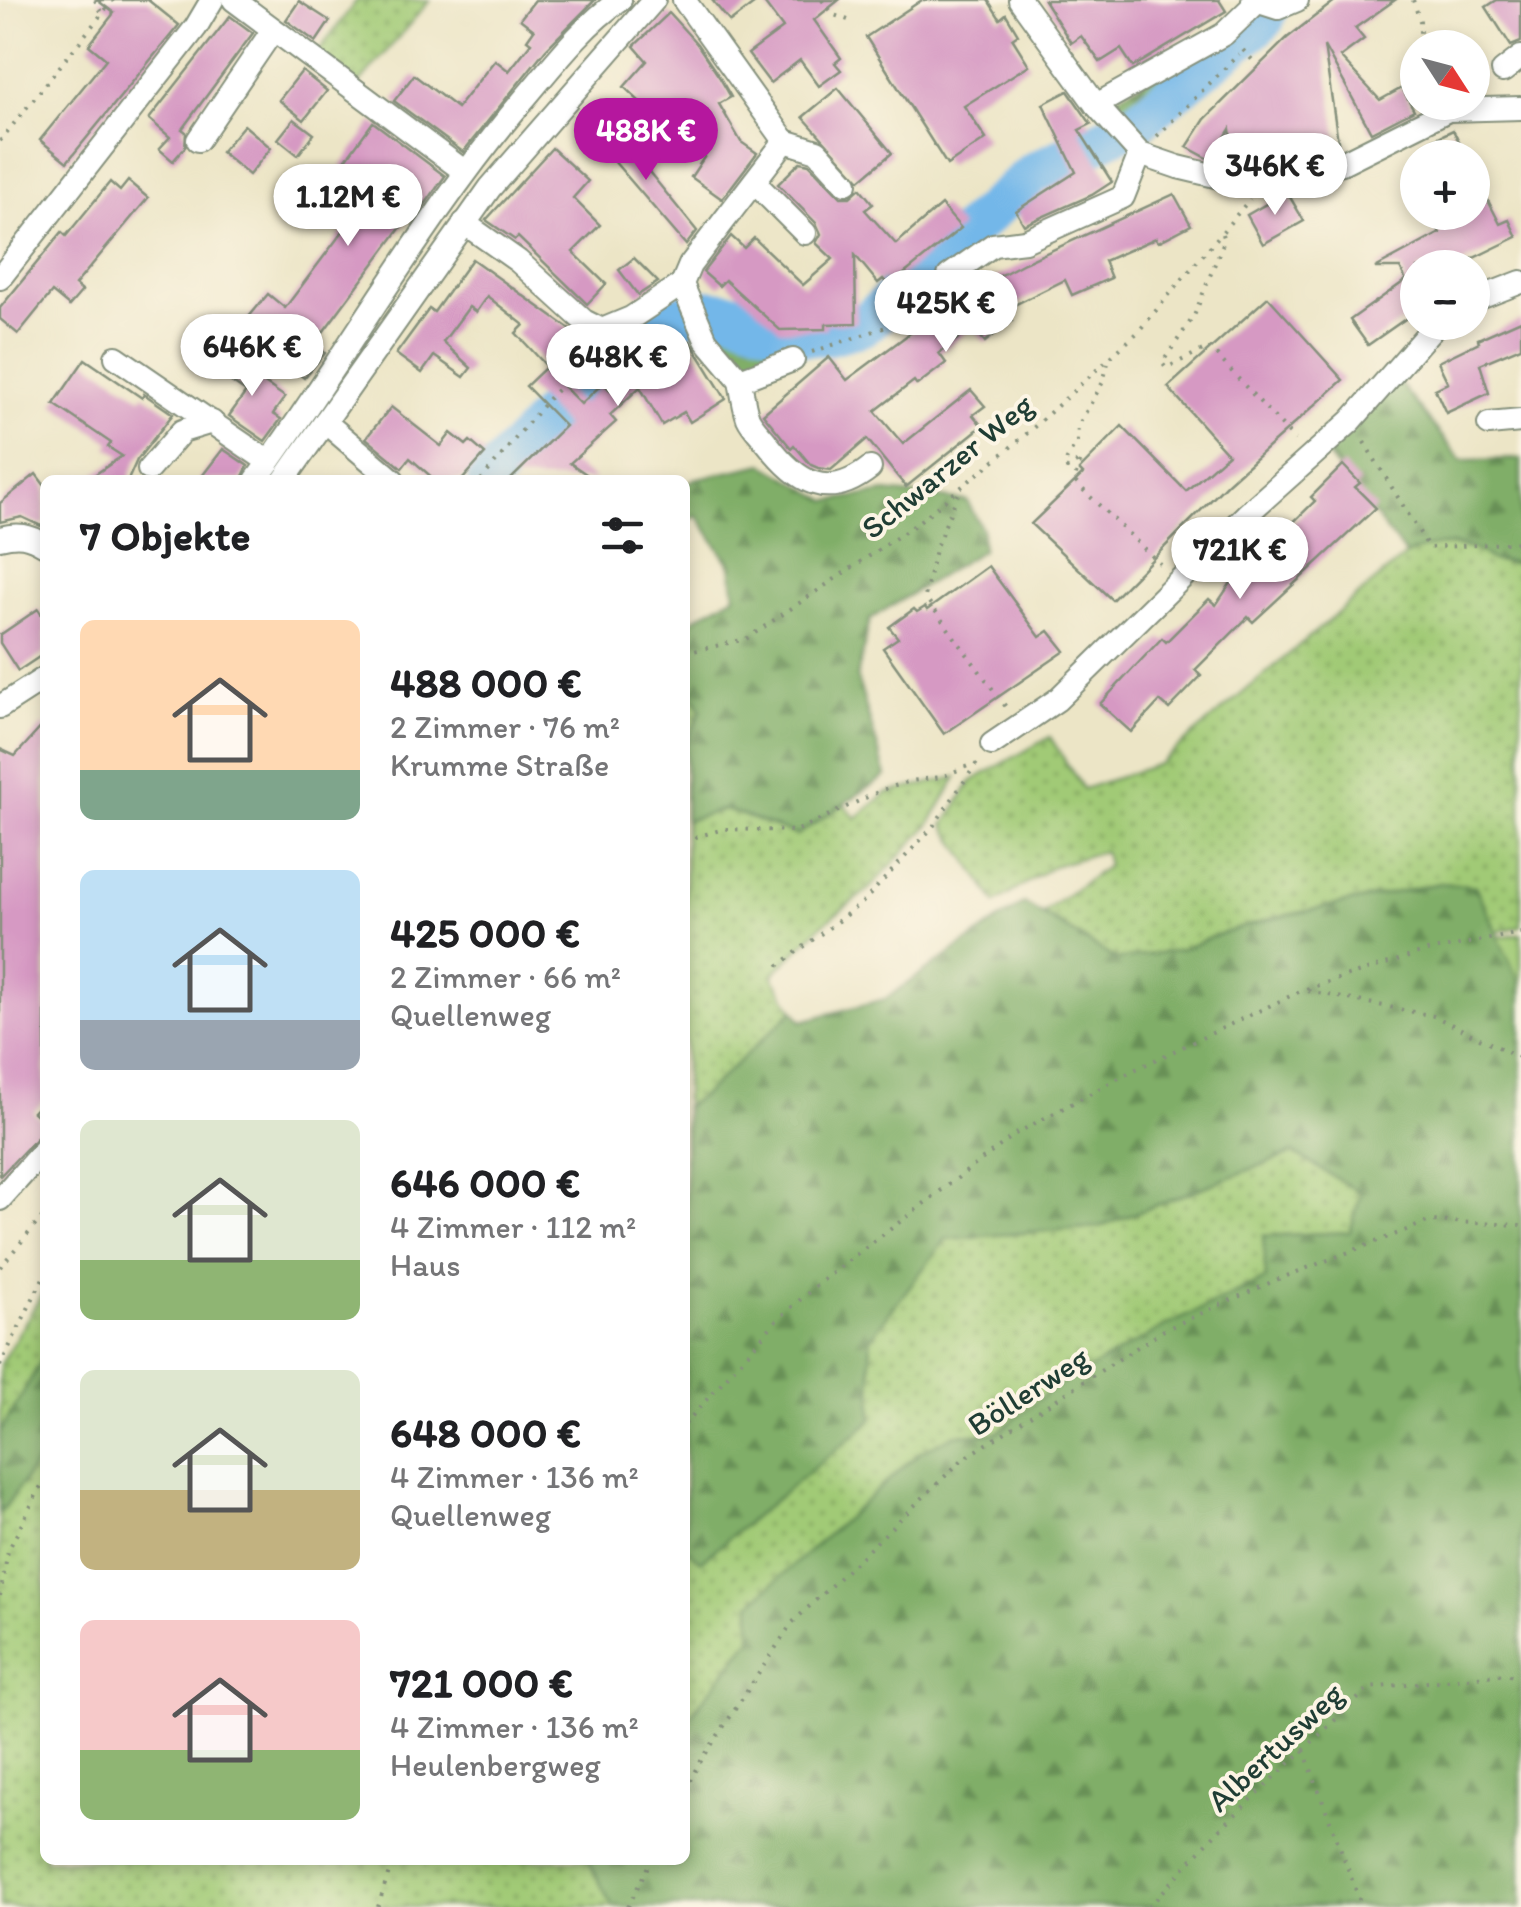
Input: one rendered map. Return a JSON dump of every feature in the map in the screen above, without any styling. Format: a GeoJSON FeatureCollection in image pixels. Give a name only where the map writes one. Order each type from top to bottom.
{"type":"FeatureCollection","features":[{"type":"Feature","properties":{"kind":"street"},"geometry":{"type":"LineString","coordinates":[[0,278],[196,27],[212,0]]}},
{"type":"Feature","properties":{"kind":"street"},"geometry":{"type":"LineString","coordinates":[[234,0],[464,171]]}},
{"type":"Feature","properties":{"kind":"street"},"geometry":{"type":"LineString","coordinates":[[270,474],[464,171],[542,77],[604,11],[620,0]]}},
{"type":"Feature","properties":{"kind":"street"},"geometry":{"type":"LineString","coordinates":[[270,474],[325,422],[490,188],[654,0]]}},
{"type":"Feature","properties":{"kind":"street"},"geometry":{"type":"LineString","coordinates":[[684,0],[785,141],[818,151],[846,183]]}},
{"type":"Feature","properties":{"kind":"street"},"geometry":{"type":"LineString","coordinates":[[1020,0],[1100,109],[1136,149],[1178,168],[1224,178],[1284,177],[1342,163],[1448,110],[1521,108]]}},
{"type":"Feature","properties":{"kind":"street"},"geometry":{"type":"LineString","coordinates":[[1100,109],[1269,3]]}},
{"type":"Feature","properties":{"kind":"street"},"geometry":{"type":"LineString","coordinates":[[198,140],[273,30]]}},
{"type":"Feature","properties":{"kind":"street"},"geometry":{"type":"LineString","coordinates":[[785,141],[690,265],[686,292],[706,340],[740,380],[749,420],[783,464],[820,486],[842,486],[870,468]]}},
{"type":"Feature","properties":{"kind":"street"},"geometry":{"type":"LineString","coordinates":[[948,276],[993,246],[1025,241],[1123,197],[1136,149]]}},
{"type":"Feature","properties":{"kind":"street"},"geometry":{"type":"LineString","coordinates":[[754,182],[805,233]]}},
{"type":"Feature","properties":{"kind":"street"},"geometry":{"type":"LineString","coordinates":[[464,223],[518,261],[568,308],[602,330],[686,292]]}},
{"type":"Feature","properties":{"kind":"street"},"geometry":{"type":"LineString","coordinates":[[1490,293],[1521,282]]}},
{"type":"Feature","properties":{"kind":"street"},"geometry":{"type":"LineString","coordinates":[[985,753],[1057,700],[1246,515],[1351,421],[1424,340]]}},
{"type":"Feature","properties":{"kind":"street"},"geometry":{"type":"LineString","coordinates":[[116,357],[212,422],[270,474]]}},
{"type":"Feature","properties":{"kind":"street"},"geometry":{"type":"LineString","coordinates":[[740,380],[793,360]]}},
{"type":"Feature","properties":{"kind":"street"},"geometry":{"type":"LineString","coordinates":[[1489,424],[1521,420]]}},
{"type":"Feature","properties":{"kind":"street"},"geometry":{"type":"LineString","coordinates":[[149,470],[182,431],[212,422]]}},
{"type":"Feature","properties":{"kind":"street"},"geometry":{"type":"LineString","coordinates":[[325,422],[387,475]]}},
{"type":"Feature","properties":{"kind":"street"},"geometry":{"type":"LineString","coordinates":[[0,538],[15,534],[40,542]]}},
{"type":"Feature","properties":{"kind":"street"},"geometry":{"type":"LineString","coordinates":[[0,706],[40,681]]}},
{"type":"Feature","properties":{"kind":"street"},"geometry":{"type":"LineString","coordinates":[[0,1199],[40,1155]]}},
{"type":"Feature","properties":{"kind":"path"},"geometry":{"type":"LineString","coordinates":[[94,0],[102,13]]}},
{"type":"Feature","properties":{"kind":"path"},"geometry":{"type":"LineString","coordinates":[[0,141],[113,0]]}},
{"type":"Feature","properties":{"kind":"path"},"geometry":{"type":"LineString","coordinates":[[822,0],[834,15],[851,21]]}},
{"type":"Feature","properties":{"kind":"path"},"geometry":{"type":"LineString","coordinates":[[1414,0],[1420,30]]}},
{"type":"Feature","properties":{"kind":"path"},"geometry":{"type":"LineString","coordinates":[[1136,149],[1252,40]]}},
{"type":"Feature","properties":{"kind":"path"},"geometry":{"type":"LineString","coordinates":[[1243,50],[1259,67]]}},
{"type":"Feature","properties":{"kind":"path","name":"Schwarzer Weg"},"geometry":{"type":"LineString","coordinates":[[690,652],[746,639],[870,558],[959,489],[1137,334],[1254,194],[1284,177]]}},
{"type":"Feature","properties":{"kind":"path"},"geometry":{"type":"LineString","coordinates":[[1221,231],[1224,241],[1194,316],[1162,363],[1166,368],[1209,347],[1312,458]]}},
{"type":"Feature","properties":{"kind":"path"},"geometry":{"type":"LineString","coordinates":[[793,360],[834,342],[898,323],[948,276]]}},
{"type":"Feature","properties":{"kind":"path"},"geometry":{"type":"LineString","coordinates":[[486,475],[549,398],[604,345]]}},
{"type":"Feature","properties":{"kind":"path"},"geometry":{"type":"LineString","coordinates":[[1109,360],[1103,382],[1078,426],[1077,441],[1065,464],[1067,469],[1081,460],[1074,480],[1178,582]]}},
{"type":"Feature","properties":{"kind":"path"},"geometry":{"type":"LineString","coordinates":[[1351,421],[1429,548],[1521,542]]}},
{"type":"Feature","properties":{"kind":"path"},"geometry":{"type":"LineString","coordinates":[[959,489],[935,549],[925,597],[999,696]]}},
{"type":"Feature","properties":{"kind":"path"},"geometry":{"type":"LineString","coordinates":[[690,839],[724,830],[796,832],[882,790],[940,777],[985,753]]}},
{"type":"Feature","properties":{"kind":"path"},"geometry":{"type":"LineString","coordinates":[[778,966],[863,902],[932,828],[985,753]]}},
{"type":"Feature","properties":{"kind":"path"},"geometry":{"type":"LineString","coordinates":[[690,1418],[776,1321],[818,1284],[1017,1133],[1134,1070],[1303,990],[1427,951],[1521,933]]}},
{"type":"Feature","properties":{"kind":"path"},"geometry":{"type":"LineString","coordinates":[[1303,990],[1434,1016],[1521,1058]]}},
{"type":"Feature","properties":{"kind":"path"},"geometry":{"type":"LineString","coordinates":[[0,1267],[40,1220]]}},
{"type":"Feature","properties":{"kind":"path","name":"Böllerweg"},"geometry":{"type":"LineString","coordinates":[[690,1780],[792,1622],[962,1460],[1164,1330],[1276,1280],[1430,1222],[1521,1224]]}},
{"type":"Feature","properties":{"kind":"path"},"geometry":{"type":"LineString","coordinates":[[0,1366],[40,1284]]}},
{"type":"Feature","properties":{"kind":"path"},"geometry":{"type":"LineString","coordinates":[[0,1596],[8,1550],[40,1488]]}},
{"type":"Feature","properties":{"kind":"path","name":"Albertusweg"},"geometry":{"type":"LineString","coordinates":[[1149,1907],[1218,1830],[1369,1688],[1506,1674],[1521,1678]]}},
{"type":"Feature","properties":{"kind":"path"},"geometry":{"type":"LineString","coordinates":[[1304,1750],[1362,1907]]}},
{"type":"Feature","properties":{"kind":"path"},"geometry":{"type":"LineString","coordinates":[[378,1907],[392,1865]]}},
{"type":"Feature","properties":{"kind":"path"},"geometry":{"type":"LineString","coordinates":[[628,1907],[649,1865]]}},
{"type":"Feature","properties":{"kind":"green space"},"geometry":{"type":"Polygon","coordinates":[[[357,0],[430,0],[358,85],[316,55],[357,0]]]}},
{"type":"Feature","properties":{"kind":"green space"},"geometry":{"type":"Polygon","coordinates":[[[1262,11],[1268,21],[1140,148],[1102,106],[1262,11]]]}},
{"type":"Feature","properties":{"kind":"green space"},"geometry":{"type":"Polygon","coordinates":[[[934,261],[949,276],[898,323],[834,342],[740,380],[696,312],[732,313],[790,334],[826,335],[864,325],[934,261]]]}},
{"type":"Feature","properties":{"kind":"green space"},"geometry":{"type":"Polygon","coordinates":[[[1397,380],[1461,460],[1521,459],[1521,563],[1490,560],[1471,548],[1449,545],[1406,555],[1326,454],[1397,380]]]}},
{"type":"Feature","properties":{"kind":"green space"},"geometry":{"type":"Polygon","coordinates":[[[764,464],[828,501],[886,492],[967,501],[982,529],[982,550],[870,619],[857,677],[886,776],[797,835],[725,809],[690,820],[690,735],[701,710],[690,694],[690,621],[735,595],[731,566],[697,515],[690,520],[690,482],[764,464]]]}},
{"type":"Feature","properties":{"kind":"green space"},"geometry":{"type":"Polygon","coordinates":[[[1432,543],[1480,550],[1490,560],[1521,565],[1521,926],[1497,932],[1475,886],[1440,883],[1279,917],[1183,949],[1117,960],[1043,913],[1107,866],[1104,851],[1053,866],[996,903],[944,825],[972,781],[1050,737],[1083,789],[1159,764],[1406,555],[1432,543]]]}},
{"type":"Feature","properties":{"kind":"green space"},"geometry":{"type":"Polygon","coordinates":[[[690,694],[701,710],[690,735],[690,694]]]}},
{"type":"Feature","properties":{"kind":"green space"},"geometry":{"type":"Polygon","coordinates":[[[957,777],[929,825],[868,890],[824,923],[772,975],[794,1010],[690,1104],[690,820],[725,809],[797,835],[844,804],[856,818],[887,793],[957,777]]]}},
{"type":"Feature","properties":{"kind":"green space"},"geometry":{"type":"Polygon","coordinates":[[[1440,883],[1475,886],[1521,983],[1521,1907],[613,1907],[591,1865],[690,1865],[690,1716],[751,1639],[751,1603],[920,1452],[954,1435],[997,1433],[1049,1391],[1170,1324],[1266,1279],[1263,1236],[1350,1232],[1361,1193],[1293,1153],[1099,1227],[946,1239],[870,1338],[872,1420],[701,1561],[690,1552],[690,1104],[794,1010],[802,1021],[885,999],[1024,903],[1117,960],[1183,949],[1279,917],[1440,883]]]}},
{"type":"Feature","properties":{"kind":"green space"},"geometry":{"type":"Polygon","coordinates":[[[1521,933],[1521,985],[1498,937],[1521,933]]]}},
{"type":"Feature","properties":{"kind":"green space"},"geometry":{"type":"Polygon","coordinates":[[[1293,1153],[1361,1193],[1350,1232],[1263,1236],[1267,1278],[1170,1324],[1049,1391],[997,1433],[954,1435],[751,1639],[690,1716],[690,1552],[701,1560],[872,1420],[870,1338],[946,1238],[1099,1227],[1293,1153]]]}},
{"type":"Feature","properties":{"kind":"green space"},"geometry":{"type":"Polygon","coordinates":[[[40,1297],[40,1364],[0,1432],[0,1364],[40,1297]]]}},
{"type":"Feature","properties":{"kind":"green space"},"geometry":{"type":"Polygon","coordinates":[[[40,1364],[40,1458],[0,1514],[0,1432],[40,1364]]]}},
{"type":"Feature","properties":{"kind":"green space"},"geometry":{"type":"Polygon","coordinates":[[[40,1458],[40,1865],[591,1865],[613,1907],[0,1907],[0,1514],[40,1458]]]}},
{"type":"Feature","properties":{"kind":"building"},"geometry":{"type":"Polygon","coordinates":[[[97,0],[148,0],[179,25],[67,162],[40,140],[106,59],[89,45],[114,13],[97,0]]]}},
{"type":"Feature","properties":{"kind":"building"},"geometry":{"type":"Polygon","coordinates":[[[535,0],[595,0],[546,49],[463,152],[394,101],[414,75],[457,108],[495,60],[509,71],[531,43],[527,40],[534,30],[520,19],[535,0]]]}},
{"type":"Feature","properties":{"kind":"building"},"geometry":{"type":"Polygon","coordinates":[[[712,0],[759,0],[730,22],[712,0]]]}},
{"type":"Feature","properties":{"kind":"building"},"geometry":{"type":"Polygon","coordinates":[[[762,0],[839,0],[814,20],[841,58],[835,63],[841,70],[819,86],[800,60],[770,83],[748,54],[783,28],[762,0]]]}},
{"type":"Feature","properties":{"kind":"building"},"geometry":{"type":"Polygon","coordinates":[[[922,0],[988,0],[1000,19],[1006,14],[1018,34],[1012,38],[1029,65],[964,106],[986,139],[947,165],[866,37],[922,0]]]}},
{"type":"Feature","properties":{"kind":"building"},"geometry":{"type":"Polygon","coordinates":[[[1044,0],[1219,0],[1226,11],[1133,67],[1121,49],[1100,62],[1081,36],[1071,43],[1044,0]]]}},
{"type":"Feature","properties":{"kind":"building"},"geometry":{"type":"Polygon","coordinates":[[[1336,0],[1395,0],[1355,28],[1364,39],[1340,57],[1380,100],[1400,89],[1400,117],[1371,132],[1324,46],[1339,148],[1271,162],[1235,163],[1230,129],[1211,160],[1187,147],[1205,119],[1287,38],[1336,0]]]}},
{"type":"Feature","properties":{"kind":"building"},"geometry":{"type":"Polygon","coordinates":[[[1497,0],[1521,0],[1521,42],[1511,46],[1486,7],[1497,0]]]}},
{"type":"Feature","properties":{"kind":"building"},"geometry":{"type":"Polygon","coordinates":[[[299,1],[330,21],[316,42],[286,20],[299,1]]]}},
{"type":"Feature","properties":{"kind":"building"},"geometry":{"type":"Polygon","coordinates":[[[669,13],[720,78],[731,97],[719,104],[741,142],[757,153],[722,199],[691,177],[705,156],[686,122],[679,126],[676,120],[642,142],[614,123],[639,101],[624,87],[647,61],[634,46],[669,13]]]}},
{"type":"Feature","properties":{"kind":"building"},"geometry":{"type":"Polygon","coordinates":[[[230,16],[253,33],[182,129],[186,132],[185,147],[173,161],[159,149],[170,137],[149,119],[230,16]]]}},
{"type":"Feature","properties":{"kind":"building"},"geometry":{"type":"Polygon","coordinates":[[[302,71],[327,91],[304,120],[279,100],[302,71]]]}},
{"type":"Feature","properties":{"kind":"building"},"geometry":{"type":"Polygon","coordinates":[[[838,88],[892,153],[860,180],[803,117],[838,88]]]}},
{"type":"Feature","properties":{"kind":"building"},"geometry":{"type":"Polygon","coordinates":[[[1068,91],[1091,124],[1079,130],[1112,182],[1024,225],[1016,211],[1076,172],[1043,104],[1068,91]]]}},
{"type":"Feature","properties":{"kind":"building"},"geometry":{"type":"Polygon","coordinates":[[[294,119],[314,134],[298,155],[278,139],[294,119]]]}},
{"type":"Feature","properties":{"kind":"building"},"geometry":{"type":"Polygon","coordinates":[[[373,122],[445,176],[424,206],[419,203],[315,343],[325,353],[304,378],[242,325],[268,294],[285,308],[374,190],[341,166],[373,122]]]}},
{"type":"Feature","properties":{"kind":"building"},"geometry":{"type":"Polygon","coordinates":[[[244,125],[271,148],[249,175],[221,152],[244,125]]]}},
{"type":"Feature","properties":{"kind":"building"},"geometry":{"type":"Polygon","coordinates":[[[611,125],[697,231],[686,245],[595,139],[611,125]]]}},
{"type":"Feature","properties":{"kind":"building"},"geometry":{"type":"Polygon","coordinates":[[[1453,130],[1458,140],[1432,140],[1453,130]]]}},
{"type":"Feature","properties":{"kind":"building"},"geometry":{"type":"Polygon","coordinates":[[[552,148],[588,181],[573,198],[600,225],[573,252],[606,284],[587,304],[518,237],[515,240],[486,220],[552,148]]]}},
{"type":"Feature","properties":{"kind":"building"},"geometry":{"type":"Polygon","coordinates":[[[800,162],[809,164],[841,197],[850,197],[860,188],[873,204],[865,210],[896,244],[941,205],[961,228],[889,286],[883,279],[878,283],[855,255],[856,323],[826,324],[826,329],[780,330],[725,280],[719,286],[703,272],[731,236],[744,248],[754,238],[803,285],[833,259],[816,243],[821,234],[816,223],[778,184],[800,162]]]}},
{"type":"Feature","properties":{"kind":"building"},"geometry":{"type":"Polygon","coordinates":[[[128,181],[148,198],[75,285],[82,291],[69,306],[52,292],[18,334],[0,319],[0,308],[62,232],[66,236],[110,182],[120,191],[128,181]]]}},
{"type":"Feature","properties":{"kind":"building"},"geometry":{"type":"Polygon","coordinates":[[[1287,192],[1304,221],[1263,244],[1247,215],[1287,192]]]}},
{"type":"Feature","properties":{"kind":"building"},"geometry":{"type":"Polygon","coordinates":[[[1174,194],[1191,225],[1158,242],[1156,238],[1104,261],[1111,278],[1072,295],[1065,280],[996,314],[1012,321],[985,342],[973,327],[939,353],[946,363],[917,385],[914,381],[875,411],[903,444],[971,390],[985,406],[973,415],[982,426],[906,487],[867,439],[831,470],[818,468],[794,445],[791,448],[763,414],[829,357],[847,380],[956,299],[1174,194]]]}},
{"type":"Feature","properties":{"kind":"building"},"geometry":{"type":"Polygon","coordinates":[[[1490,204],[1500,224],[1509,220],[1517,237],[1490,250],[1408,250],[1440,233],[1438,230],[1490,230],[1490,204]]]}},
{"type":"Feature","properties":{"kind":"building"},"geometry":{"type":"Polygon","coordinates":[[[1400,255],[1400,268],[1375,268],[1400,255]]]}},
{"type":"Feature","properties":{"kind":"building"},"geometry":{"type":"Polygon","coordinates":[[[634,258],[658,282],[638,295],[619,270],[634,258]]]}},
{"type":"Feature","properties":{"kind":"building"},"geometry":{"type":"Polygon","coordinates":[[[472,259],[586,340],[552,372],[516,333],[524,325],[487,296],[476,312],[469,307],[443,342],[471,368],[464,377],[434,356],[422,373],[396,354],[429,309],[434,312],[472,259]]]}},
{"type":"Feature","properties":{"kind":"building"},"geometry":{"type":"Polygon","coordinates":[[[1400,284],[1400,323],[1368,345],[1350,320],[1400,284]]]}},
{"type":"Feature","properties":{"kind":"building"},"geometry":{"type":"Polygon","coordinates":[[[1268,297],[1343,380],[1228,483],[1112,600],[1031,524],[1083,474],[1079,470],[1122,426],[1186,491],[1228,454],[1168,387],[1268,297]]]}},
{"type":"Feature","properties":{"kind":"building"},"geometry":{"type":"Polygon","coordinates":[[[1521,320],[1521,347],[1480,364],[1489,393],[1446,413],[1435,389],[1448,383],[1438,362],[1478,340],[1490,340],[1490,334],[1521,320]]]}},
{"type":"Feature","properties":{"kind":"building"},"geometry":{"type":"Polygon","coordinates":[[[690,341],[726,399],[690,422],[684,412],[662,425],[640,387],[610,415],[616,422],[570,463],[588,475],[515,475],[565,426],[526,386],[545,368],[581,404],[603,383],[610,390],[690,341]]]}},
{"type":"Feature","properties":{"kind":"building"},"geometry":{"type":"Polygon","coordinates":[[[222,354],[285,397],[273,414],[281,419],[265,441],[229,416],[246,392],[212,369],[222,354]]]}},
{"type":"Feature","properties":{"kind":"building"},"geometry":{"type":"Polygon","coordinates":[[[85,359],[173,414],[137,460],[130,475],[94,475],[122,456],[108,447],[111,443],[54,404],[85,359]]]}},
{"type":"Feature","properties":{"kind":"building"},"geometry":{"type":"Polygon","coordinates":[[[391,407],[441,446],[451,433],[466,445],[470,441],[485,454],[466,475],[429,475],[410,458],[402,468],[366,438],[391,407]]]}},
{"type":"Feature","properties":{"kind":"building"},"geometry":{"type":"Polygon","coordinates":[[[223,449],[248,466],[244,475],[203,475],[223,449]]]}},
{"type":"Feature","properties":{"kind":"building"},"geometry":{"type":"Polygon","coordinates":[[[1343,465],[1360,483],[1355,487],[1376,508],[1253,622],[1248,617],[1195,670],[1201,676],[1169,709],[1160,701],[1131,732],[1100,704],[1162,638],[1166,642],[1209,599],[1216,605],[1237,574],[1279,561],[1267,548],[1315,501],[1311,497],[1343,465]]]}},
{"type":"Feature","properties":{"kind":"building"},"geometry":{"type":"Polygon","coordinates":[[[36,474],[40,479],[40,526],[22,517],[0,522],[0,503],[36,474]]]}},
{"type":"Feature","properties":{"kind":"building"},"geometry":{"type":"Polygon","coordinates":[[[988,566],[1040,637],[1049,631],[1065,651],[944,734],[883,648],[898,638],[889,627],[914,609],[927,610],[988,566]]]}},
{"type":"Feature","properties":{"kind":"building"},"geometry":{"type":"Polygon","coordinates":[[[38,609],[40,612],[40,656],[18,671],[0,643],[0,635],[38,609]]]}},
{"type":"Feature","properties":{"kind":"building"},"geometry":{"type":"Polygon","coordinates":[[[40,728],[40,1104],[33,1112],[40,1118],[40,1134],[0,1176],[0,749],[15,756],[40,728]]]}},
{"type":"Feature","properties":{"kind":"waterway"},"geometry":{"type":"LineString","coordinates":[[493,475],[596,367],[633,338],[668,318],[707,310],[732,313],[790,334],[826,335],[864,325],[1033,173],[1135,123],[1263,21],[1271,0]]}}]}
